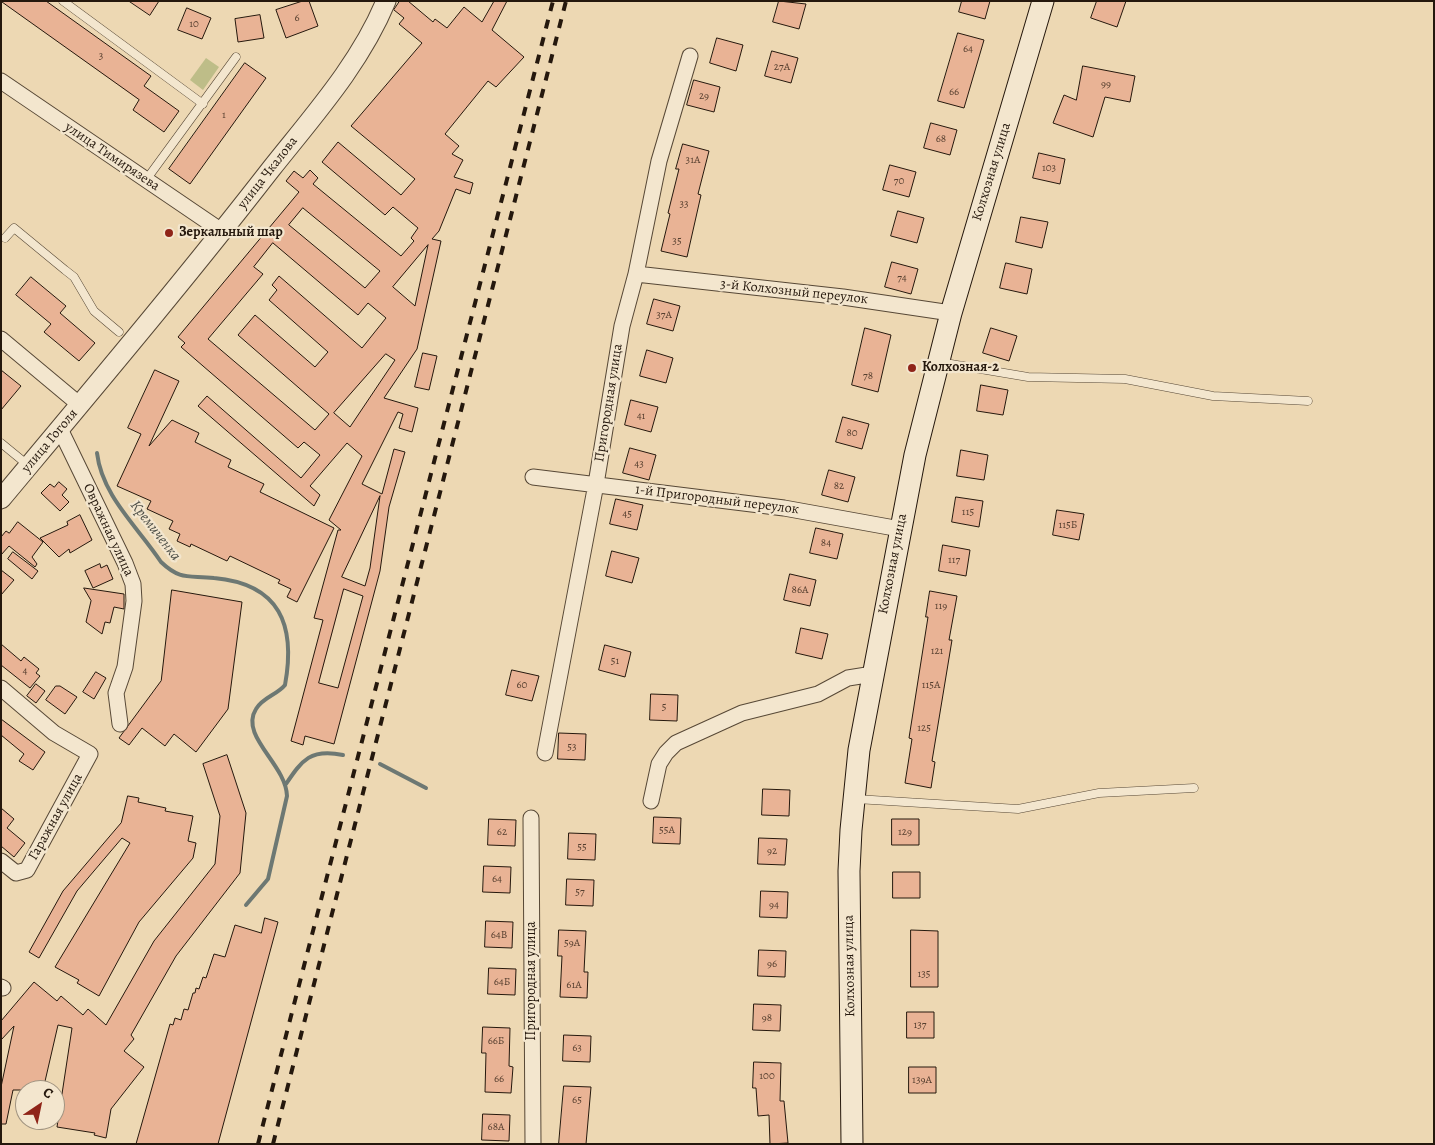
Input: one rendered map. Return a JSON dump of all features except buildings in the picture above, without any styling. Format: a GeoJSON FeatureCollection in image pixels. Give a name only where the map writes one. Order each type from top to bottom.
{"type":"FeatureCollection","features":[{"type":"Feature","properties":{"kind":"main road","name":"Колхозная улица"},"geometry":{"type":"LineString","coordinates":[[852,1144],[849,872],[854,799],[873,674],[900,529],[937,362],[1044,1]]}},
{"type":"Feature","properties":{"kind":"street","name":"улица Чкалова"},"geometry":{"type":"LineString","coordinates":[[80,405],[223,232],[350,66],[368,40],[386,1]]}},
{"type":"Feature","properties":{"kind":"street","name":"Пригородная улица"},"geometry":{"type":"LineString","coordinates":[[545,753],[596,484],[622,326],[636,274],[659,161],[690,56]]}},
{"type":"Feature","properties":{"kind":"street","name":"улица Тимирязева"},"geometry":{"type":"LineString","coordinates":[[1,81],[223,232]]}},
{"type":"Feature","properties":{"kind":"street","name":"3-й Колхозный переулок"},"geometry":{"type":"LineString","coordinates":[[636,274],[843,296],[951,313]]}},
{"type":"Feature","properties":{"kind":"street"},"geometry":{"type":"LineString","coordinates":[[1,339],[80,405]]}},
{"type":"Feature","properties":{"kind":"street","name":"улица Гоголя"},"geometry":{"type":"LineString","coordinates":[[1,499],[80,405]]}},
{"type":"Feature","properties":{"kind":"street","name":"Овражная улица"},"geometry":{"type":"LineString","coordinates":[[60,429],[133,584],[134,601],[125,667],[116,693],[120,724]]}},
{"type":"Feature","properties":{"kind":"street","name":"1-й Пригородный переулок"},"geometry":{"type":"LineString","coordinates":[[533,477],[793,510],[900,529]]}},
{"type":"Feature","properties":{"kind":"street"},"geometry":{"type":"LineString","coordinates":[[651,801],[659,764],[666,753],[676,744],[733,716],[759,707],[818,694],[859,674],[873,674]]}},
{"type":"Feature","properties":{"kind":"street","name":"Гаражная улица"},"geometry":{"type":"LineString","coordinates":[[1,688],[54,733],[90,754],[26,870],[16,873],[1,861]]}},
{"type":"Feature","properties":{"kind":"street","name":"Пригородная улица"},"geometry":{"type":"LineString","coordinates":[[531,818],[533,1144]]}},
{"type":"Feature","properties":{"kind":"lane"},"geometry":{"type":"LineString","coordinates":[[63,1],[203,104]]}},
{"type":"Feature","properties":{"kind":"lane"},"geometry":{"type":"LineString","coordinates":[[146,180],[236,57]]}},
{"type":"Feature","properties":{"kind":"lane"},"geometry":{"type":"LineString","coordinates":[[3,238],[14,228],[74,277],[94,311],[119,332]]}},
{"type":"Feature","properties":{"kind":"lane"},"geometry":{"type":"LineString","coordinates":[[937,362],[1028,377],[1125,379],[1213,396],[1308,401]]}},
{"type":"Feature","properties":{"kind":"lane"},"geometry":{"type":"LineString","coordinates":[[1,443],[29,466]]}},
{"type":"Feature","properties":{"kind":"lane"},"geometry":{"type":"LineString","coordinates":[[854,799],[1018,808],[1037,807],[1099,793],[1194,788]]}},
{"type":"Feature","properties":{"kind":"shaded area"},"geometry":{"type":"Polygon","coordinates":[[[206,58],[219,67],[203,90],[190,80],[206,58]]]}},
{"type":"Feature","properties":{"kind":"waterway","name":"Кремиченка"},"geometry":{"type":"LineString","coordinates":[[97,453],[100,469],[113,497],[161,562],[180,575],[236,582],[254,589],[268,599],[278,611],[285,626],[288,644],[285,685],[259,705],[252,719],[258,740],[285,784],[287,796],[268,879],[246,905]]}},
{"type":"Feature","properties":{"kind":"waterway"},"geometry":{"type":"LineString","coordinates":[[286,784],[297,768],[308,758],[323,753],[343,755]]}},
{"type":"Feature","properties":{"kind":"waterway"},"geometry":{"type":"LineString","coordinates":[[380,764],[426,788]]}},
{"type":"Feature","properties":{"kind":"railway"},"geometry":{"type":"LineString","coordinates":[[258,1144],[553,1]]}},
{"type":"Feature","properties":{"kind":"railway"},"geometry":{"type":"LineString","coordinates":[[273,1144],[566,1]]}},
{"type":"Feature","properties":{"kind":"place","name":"Зеркальный шар"},"geometry":{"type":"Point","coordinates":[169,233]}},
{"type":"Feature","properties":{"kind":"place","name":"Колхозная-2"},"geometry":{"type":"Point","coordinates":[912,368]}}]}
